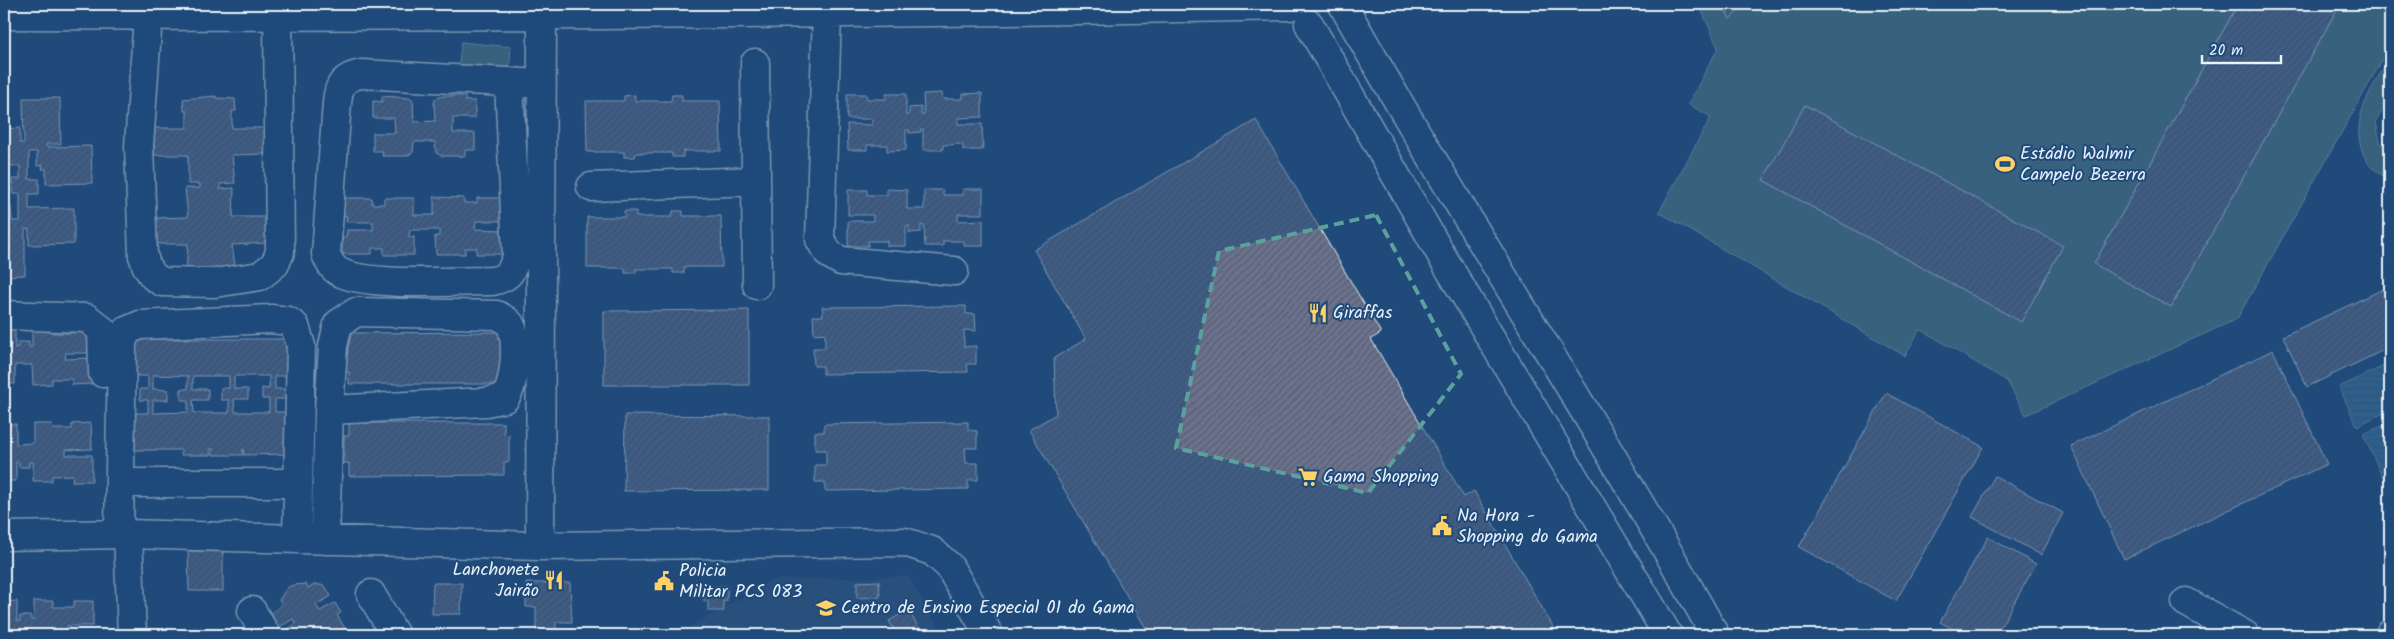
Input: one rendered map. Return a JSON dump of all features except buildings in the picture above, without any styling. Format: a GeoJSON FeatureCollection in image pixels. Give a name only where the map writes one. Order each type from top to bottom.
{"type":"FeatureCollection","features":[{"type":"Feature","properties":{"kind":"street"},"geometry":{"type":"LineString","coordinates":[[4,15],[278,16],[382,10],[542,16],[827,12],[1296,11],[1320,25],[1330,21],[1338,14],[1343,4]]}},
{"type":"Feature","properties":{"kind":"street"},"geometry":{"type":"LineString","coordinates":[[1343,4],[1398,102],[1635,496],[1716,635]]}},
{"type":"Feature","properties":{"kind":"street"},"geometry":{"type":"LineString","coordinates":[[1296,11],[1668,635]]}},
{"type":"Feature","properties":{"kind":"street"},"geometry":{"type":"LineString","coordinates":[[827,12],[820,240],[829,254],[841,261],[954,271]]}},
{"type":"Feature","properties":{"kind":"street"},"geometry":{"type":"LineString","coordinates":[[148,16],[139,146],[143,256],[153,276],[162,282],[215,283],[260,276],[275,264],[280,252],[278,16]]}},
{"type":"Feature","properties":{"kind":"street"},"geometry":{"type":"LineString","coordinates":[[540,546],[542,16]]}},
{"type":"Feature","properties":{"kind":"street"},"geometry":{"type":"LineString","coordinates":[[755,63],[756,285]]}},
{"type":"Feature","properties":{"kind":"street"},"geometry":{"type":"LineString","coordinates":[[509,82],[517,256],[512,270],[504,278],[492,281],[395,280],[352,277],[330,265],[326,254],[336,116],[342,83],[349,76],[362,74],[509,82],[541,84]]}},
{"type":"Feature","properties":{"kind":"street"},"geometry":{"type":"LineString","coordinates":[[591,187],[756,182]]}},
{"type":"Feature","properties":{"kind":"street"},"geometry":{"type":"LineString","coordinates":[[325,540],[329,410],[333,346],[338,324],[348,315],[356,312],[484,313],[497,315],[510,324],[514,349],[513,382],[505,398],[486,402],[329,410]]}},
{"type":"Feature","properties":{"kind":"street"},"geometry":{"type":"LineString","coordinates":[[4,315],[87,318],[102,330],[116,534],[132,635]]}},
{"type":"Feature","properties":{"kind":"street"},"geometry":{"type":"LineString","coordinates":[[116,534],[120,483],[122,343],[126,331],[140,324],[271,319],[288,321],[295,326],[301,346],[297,539]]}},
{"type":"Feature","properties":{"kind":"street"},"geometry":{"type":"LineString","coordinates":[[120,483],[298,483]]}},
{"type":"Feature","properties":{"kind":"street"},"geometry":{"type":"LineString","coordinates":[[4,536],[116,534],[540,546],[905,542],[932,551],[949,566],[989,635]]}},
{"type":"Feature","properties":{"kind":"street"},"geometry":{"type":"LineString","coordinates":[[371,594],[395,635]]}},
{"type":"Feature","properties":{"kind":"street"},"geometry":{"type":"LineString","coordinates":[[2186,602],[2244,635]]}},
{"type":"Feature","properties":{"kind":"street"},"geometry":{"type":"LineString","coordinates":[[252,611],[266,635]]}},
{"type":"Feature","properties":{"kind":"highlighted area"},"geometry":{"type":"Polygon","coordinates":[[[1376,215],[1461,374],[1368,493],[1176,448],[1219,251],[1376,215]]]}},
{"type":"Feature","properties":{"kind":"shaded area"},"geometry":{"type":"Polygon","coordinates":[[[2390,363],[2390,410],[2357,426],[2339,387],[2390,363]]]}},
{"type":"Feature","properties":{"kind":"shaded area"},"geometry":{"type":"Polygon","coordinates":[[[2390,423],[2390,493],[2363,434],[2390,423]]]}},
{"type":"Feature","properties":{"kind":"shaded area","name":"Centro de Ensino Especial 01 do Gama"},"geometry":{"type":"Polygon","coordinates":[[[908,576],[944,635],[677,635],[772,580],[908,576]]]}},
{"type":"Feature","properties":{"kind":"green space","name":"Estádio Walmir Campelo Bezerra"},"geometry":{"type":"Polygon","coordinates":[[[1699,4],[2390,4],[2390,46],[2237,319],[2026,415],[2007,381],[1920,329],[1905,356],[1659,212],[1711,117],[1688,104],[1718,48],[1699,4]]]}},
{"type":"Feature","properties":{"kind":"green space"},"geometry":{"type":"Polygon","coordinates":[[[461,42],[511,47],[509,71],[459,66],[461,42]]]}},
{"type":"Feature","properties":{"kind":"green space"},"geometry":{"type":"Polygon","coordinates":[[[2390,57],[2390,94],[2376,122],[2380,142],[2390,158],[2390,181],[2367,161],[2361,147],[2359,133],[2360,120],[2369,94],[2390,57]]]}},
{"type":"Feature","properties":{"kind":"place","name":"Estádio Walmir Campelo Bezerra"},"geometry":{"type":"Point","coordinates":[2005,164]}},
{"type":"Feature","properties":{"kind":"place","name":"Giraffas"},"geometry":{"type":"Point","coordinates":[1318,313]}},
{"type":"Feature","properties":{"kind":"place","name":"Gama Shopping"},"geometry":{"type":"Point","coordinates":[1308,477]}},
{"type":"Feature","properties":{"kind":"place","name":"Na Hora - Shopping do Gama"},"geometry":{"type":"Point","coordinates":[1442,526]}},
{"type":"Feature","properties":{"kind":"place","name":"Lanchonete Jairão"},"geometry":{"type":"Point","coordinates":[554,580]}},
{"type":"Feature","properties":{"kind":"place","name":"Policia Militar PCS 083"},"geometry":{"type":"Point","coordinates":[664,581]}},
{"type":"Feature","properties":{"kind":"place","name":"Centro de Ensino Especial 01 do Gama"},"geometry":{"type":"Point","coordinates":[826,608]}}]}
